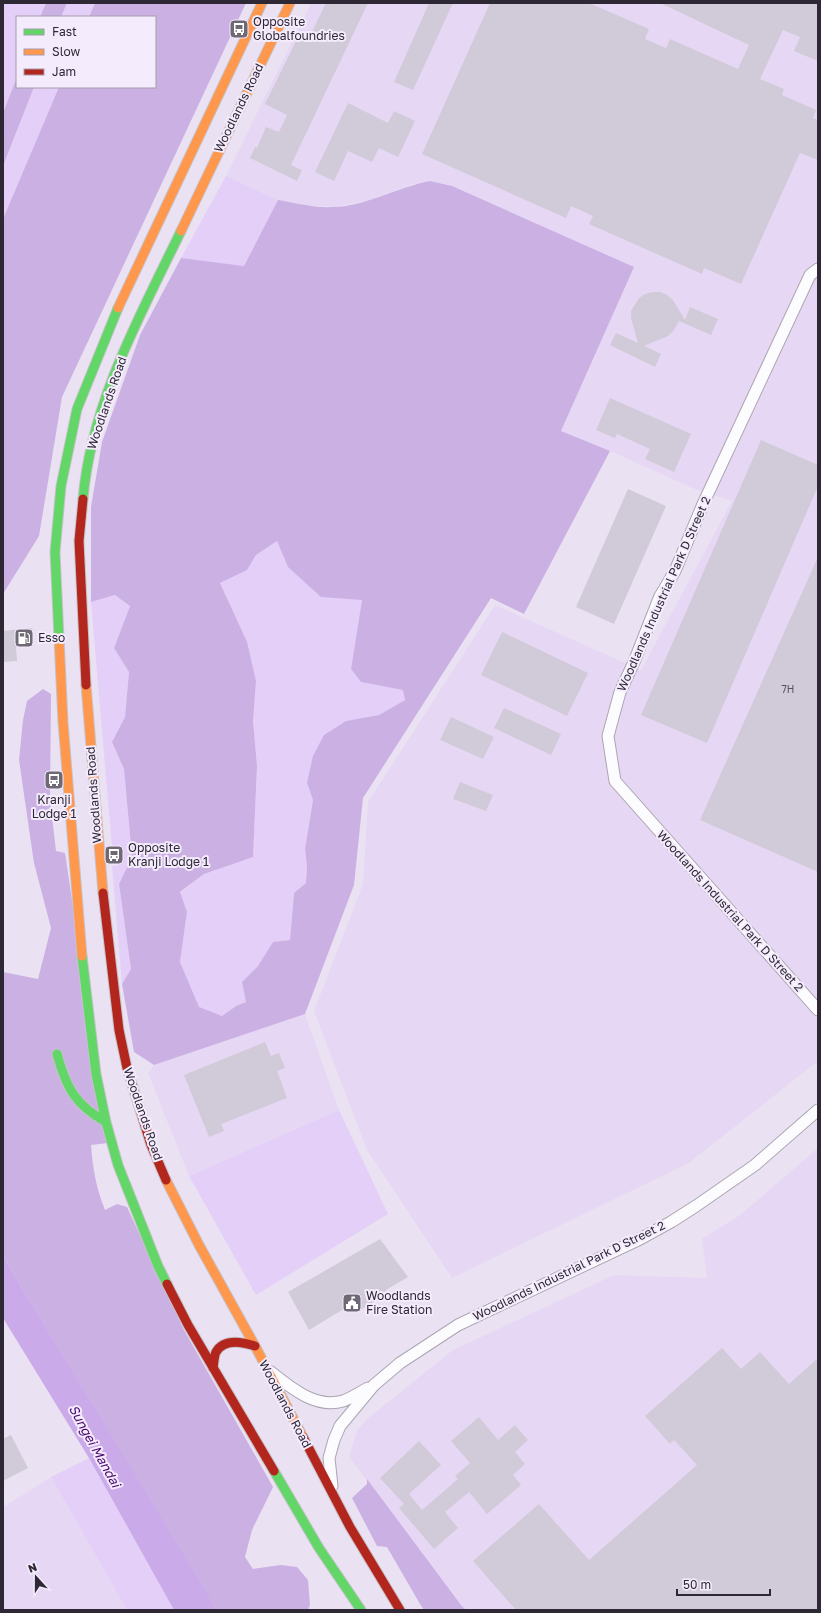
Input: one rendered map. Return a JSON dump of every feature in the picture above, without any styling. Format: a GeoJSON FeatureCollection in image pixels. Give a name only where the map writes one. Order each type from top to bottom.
{"type":"FeatureCollection","features":[{"type":"Feature","properties":{"kind":"main road","name":"Woodlands Road"},"geometry":{"type":"LineString","coordinates":[[262,3],[112,322],[77,409],[61,486],[56,552],[67,782],[87,1007],[96,1074],[106,1122],[118,1165],[158,1266],[188,1325],[315,1542],[361,1610]]}},
{"type":"Feature","properties":{"kind":"main road","name":"Woodlands Road"},"geometry":{"type":"LineString","coordinates":[[290,3],[132,332],[109,387],[93,438],[86,472],[79,541],[86,695],[100,871],[119,1030],[127,1068],[151,1145],[168,1184],[199,1245],[268,1369],[350,1527],[400,1610]]}},
{"type":"Feature","properties":{"kind":"main road"},"geometry":{"type":"LineString","coordinates":[[57,1054],[63,1078],[73,1097],[80,1105],[94,1116],[106,1122]]}},
{"type":"Feature","properties":{"kind":"main road"},"geometry":{"type":"LineString","coordinates":[[213,1368],[216,1353],[220,1348],[227,1344],[238,1341],[255,1346]]}},
{"type":"Feature","properties":{"kind":"street","name":"Woodlands Industrial Park D Street 2"},"geometry":{"type":"LineString","coordinates":[[814,272],[703,504],[675,571],[654,611],[634,662],[620,692],[608,736],[615,781],[818,1010]]}},
{"type":"Feature","properties":{"kind":"street","name":"Woodlands Industrial Park D Street 2"},"geometry":{"type":"LineString","coordinates":[[333,1494],[330,1458],[334,1440],[340,1426],[374,1385],[405,1360],[458,1325],[640,1239],[696,1206],[755,1165],[818,1110]]}},
{"type":"Feature","properties":{"kind":"street","name":"Woodlands Industrial Park D Street 2"},"geometry":{"type":"LineString","coordinates":[[268,1369],[292,1388],[318,1401],[344,1401],[374,1385]]}},
{"type":"Feature","properties":{"kind":"shaded area"},"geometry":{"type":"Polygon","coordinates":[[[3,3],[46,3],[40,16],[16,16],[16,80],[3,113],[3,3]]]}},
{"type":"Feature","properties":{"kind":"shaded area"},"geometry":{"type":"Polygon","coordinates":[[[46,3],[67,3],[61,16],[40,16],[46,3]]]}},
{"type":"Feature","properties":{"kind":"shaded area"},"geometry":{"type":"Polygon","coordinates":[[[67,3],[95,3],[89,16],[61,16],[67,3]]]}},
{"type":"Feature","properties":{"kind":"shaded area"},"geometry":{"type":"Polygon","coordinates":[[[95,3],[246,3],[62,397],[39,536],[3,594],[3,219],[59,88],[156,88],[156,16],[89,16],[95,3]]]}},
{"type":"Feature","properties":{"kind":"shaded area"},"geometry":{"type":"Polygon","coordinates":[[[311,3],[818,3],[818,1061],[689,1163],[452,1278],[367,1150],[314,1011],[363,884],[368,802],[495,605],[641,670],[732,501],[692,488],[610,451],[561,431],[634,267],[452,186],[430,181],[414,184],[366,201],[334,207],[307,205],[278,200],[226,176],[311,3]]]}},
{"type":"Feature","properties":{"kind":"shaded area"},"geometry":{"type":"Polygon","coordinates":[[[16,80],[16,88],[34,88],[3,166],[3,113],[16,80]]]}},
{"type":"Feature","properties":{"kind":"shaded area"},"geometry":{"type":"Polygon","coordinates":[[[34,88],[59,88],[3,219],[3,166],[34,88]]]}},
{"type":"Feature","properties":{"kind":"shaded area"},"geometry":{"type":"Polygon","coordinates":[[[226,176],[278,200],[244,266],[181,258],[226,176]]]}},
{"type":"Feature","properties":{"kind":"shaded area"},"geometry":{"type":"Polygon","coordinates":[[[430,181],[452,186],[634,267],[561,431],[610,451],[524,614],[491,598],[363,798],[354,885],[305,1014],[154,1065],[134,1052],[122,984],[131,969],[119,884],[132,857],[124,769],[112,742],[125,717],[129,672],[114,648],[130,606],[115,595],[91,602],[91,507],[102,442],[140,335],[181,258],[244,266],[278,200],[319,207],[345,206],[357,204],[430,181]],[[277,541],[256,555],[247,570],[220,583],[247,642],[256,681],[253,721],[257,766],[253,857],[204,874],[180,892],[187,912],[180,962],[199,1007],[222,1016],[236,1006],[246,1002],[242,982],[258,966],[273,942],[290,940],[294,893],[306,883],[307,867],[305,849],[313,800],[307,783],[313,756],[324,735],[346,721],[379,715],[405,700],[403,690],[361,682],[351,669],[362,600],[321,597],[288,567],[277,541]]]}},
{"type":"Feature","properties":{"kind":"shaded area"},"geometry":{"type":"Polygon","coordinates":[[[277,541],[288,567],[362,600],[351,669],[361,682],[403,690],[405,700],[379,715],[346,721],[307,783],[313,800],[305,849],[307,867],[306,883],[294,893],[290,940],[273,942],[258,966],[242,982],[246,1002],[236,1006],[222,1016],[199,1008],[180,962],[187,912],[180,893],[204,874],[253,856],[257,766],[253,721],[256,681],[225,593],[220,583],[247,570],[256,555],[277,541]]]}},
{"type":"Feature","properties":{"kind":"shaded area"},"geometry":{"type":"Polygon","coordinates":[[[115,595],[130,606],[114,648],[129,672],[125,717],[112,742],[124,769],[132,857],[119,884],[131,969],[122,984],[112,866],[119,865],[117,847],[112,847],[91,602],[115,595]]]}},
{"type":"Feature","properties":{"kind":"shaded area"},"geometry":{"type":"Polygon","coordinates":[[[43,689],[51,694],[50,800],[56,851],[65,853],[108,1143],[91,1145],[99,1194],[105,1210],[117,1204],[127,1207],[184,1330],[273,1487],[252,1530],[245,1557],[253,1569],[281,1565],[297,1567],[308,1580],[310,1605],[308,1610],[216,1610],[3,1256],[3,972],[38,979],[51,928],[34,863],[19,760],[23,720],[27,701],[43,689]]]}},
{"type":"Feature","properties":{"kind":"shaded area"},"geometry":{"type":"Polygon","coordinates":[[[305,1014],[339,1110],[189,1176],[148,1073],[154,1065],[305,1014]]]}},
{"type":"Feature","properties":{"kind":"shaded area"},"geometry":{"type":"Polygon","coordinates":[[[339,1110],[388,1214],[256,1295],[189,1176],[339,1110]]]}},
{"type":"Feature","properties":{"kind":"shaded area"},"geometry":{"type":"Polygon","coordinates":[[[818,1148],[818,1610],[466,1610],[349,1457],[357,1430],[367,1419],[453,1350],[614,1275],[707,1278],[702,1239],[740,1215],[818,1148]]]}},
{"type":"Feature","properties":{"kind":"shaded area"},"geometry":{"type":"Polygon","coordinates":[[[89,1458],[174,1610],[127,1610],[51,1477],[89,1458]]]}},
{"type":"Feature","properties":{"kind":"shaded area"},"geometry":{"type":"Polygon","coordinates":[[[51,1477],[127,1610],[3,1610],[3,1507],[51,1477]]]}},
{"type":"Feature","properties":{"kind":"shaded area"},"geometry":{"type":"Polygon","coordinates":[[[367,1479],[466,1610],[424,1610],[387,1547],[377,1546],[352,1498],[367,1484],[367,1479]]]}},
{"type":"Feature","properties":{"kind":"water","name":"Sungei Mandai"},"geometry":{"type":"Polygon","coordinates":[[[3,1256],[216,1610],[174,1610],[89,1458],[3,1318],[3,1256]]]}},
{"type":"Feature","properties":{"kind":"building"},"geometry":{"type":"Polygon","coordinates":[[[326,3],[368,3],[291,165],[302,170],[297,181],[250,158],[255,147],[257,148],[266,127],[279,132],[287,115],[265,104],[300,33],[309,38],[326,3]]]}},
{"type":"Feature","properties":{"kind":"building"},"geometry":{"type":"Polygon","coordinates":[[[429,3],[453,3],[413,90],[394,82],[429,3]]]}},
{"type":"Feature","properties":{"kind":"building"},"geometry":{"type":"Polygon","coordinates":[[[490,3],[589,3],[649,29],[645,39],[666,48],[670,39],[738,69],[749,45],[660,3],[818,3],[818,61],[794,51],[800,37],[783,30],[760,79],[784,89],[782,95],[816,110],[813,118],[818,120],[818,160],[800,153],[741,284],[704,268],[702,274],[589,224],[593,216],[571,206],[566,218],[422,154],[490,3]]]}},
{"type":"Feature","properties":{"kind":"building"},"geometry":{"type":"Polygon","coordinates":[[[348,103],[388,123],[394,111],[415,121],[398,157],[379,148],[372,162],[348,151],[334,181],[315,172],[348,103]]]}},
{"type":"Feature","properties":{"kind":"building"},"geometry":{"type":"Polygon","coordinates":[[[660,292],[673,300],[685,320],[690,307],[718,319],[711,335],[679,321],[674,330],[668,336],[644,346],[661,354],[655,367],[610,345],[616,333],[638,343],[631,318],[631,311],[639,298],[645,294],[660,292]]]}},
{"type":"Feature","properties":{"kind":"building"},"geometry":{"type":"Polygon","coordinates":[[[610,398],[691,434],[674,472],[645,459],[650,449],[617,434],[615,438],[596,430],[610,398]]]}},
{"type":"Feature","properties":{"kind":"building"},"geometry":{"type":"Polygon","coordinates":[[[761,440],[818,465],[818,486],[707,743],[641,715],[761,440]]]}},
{"type":"Feature","properties":{"kind":"building"},"geometry":{"type":"Polygon","coordinates":[[[628,489],[666,506],[614,624],[576,607],[628,489]]]}},
{"type":"Feature","properties":{"kind":"building"},"geometry":{"type":"Polygon","coordinates":[[[818,557],[818,872],[700,820],[818,557]]]}},
{"type":"Feature","properties":{"kind":"building"},"geometry":{"type":"Polygon","coordinates":[[[32,628],[33,646],[16,647],[17,661],[3,662],[3,631],[32,628]]]}},
{"type":"Feature","properties":{"kind":"building"},"geometry":{"type":"Polygon","coordinates":[[[502,632],[588,673],[567,716],[481,675],[502,632]]]}},
{"type":"Feature","properties":{"kind":"building"},"geometry":{"type":"Polygon","coordinates":[[[504,708],[561,734],[551,755],[494,728],[504,708]]]}},
{"type":"Feature","properties":{"kind":"building"},"geometry":{"type":"Polygon","coordinates":[[[451,717],[494,737],[483,759],[440,740],[451,717]]]}},
{"type":"Feature","properties":{"kind":"building"},"geometry":{"type":"Polygon","coordinates":[[[460,782],[493,795],[486,811],[453,799],[460,782]]]}},
{"type":"Feature","properties":{"kind":"building"},"geometry":{"type":"Polygon","coordinates":[[[265,1042],[271,1056],[279,1053],[285,1068],[277,1071],[287,1098],[221,1124],[224,1131],[209,1137],[184,1075],[265,1042]]]}},
{"type":"Feature","properties":{"kind":"building"},"geometry":{"type":"Polygon","coordinates":[[[380,1239],[408,1277],[386,1290],[388,1293],[357,1312],[352,1304],[309,1330],[288,1292],[380,1239]]]}},
{"type":"Feature","properties":{"kind":"building"},"geometry":{"type":"Polygon","coordinates":[[[722,1348],[741,1369],[760,1352],[789,1384],[818,1358],[818,1610],[516,1610],[473,1561],[539,1504],[589,1560],[697,1465],[674,1440],[670,1444],[645,1416],[722,1348]]]}},
{"type":"Feature","properties":{"kind":"building"},"geometry":{"type":"Polygon","coordinates":[[[479,1417],[498,1440],[515,1425],[528,1440],[515,1452],[525,1464],[513,1475],[521,1485],[487,1514],[469,1492],[445,1512],[458,1528],[434,1549],[399,1508],[404,1504],[380,1478],[419,1441],[441,1465],[409,1494],[422,1510],[458,1479],[455,1476],[470,1463],[451,1441],[479,1417]]]}},
{"type":"Feature","properties":{"kind":"building"},"geometry":{"type":"Polygon","coordinates":[[[11,1435],[28,1468],[3,1481],[3,1439],[11,1435]]]}},
{"type":"Feature","properties":{"kind":"traffic: fast"},"geometry":{"type":"LineString","coordinates":[[83,499],[88,463],[96,429],[107,394],[134,328],[181,231]]}},
{"type":"Feature","properties":{"kind":"traffic: fast"},"geometry":{"type":"LineString","coordinates":[[59,638],[55,552],[61,486],[77,409],[118,308]]}},
{"type":"Feature","properties":{"kind":"traffic: fast"},"geometry":{"type":"LineString","coordinates":[[82,956],[96,1074],[106,1122],[118,1165],[158,1266],[167,1284]]}},
{"type":"Feature","properties":{"kind":"traffic: fast"},"geometry":{"type":"LineString","coordinates":[[57,1054],[60,1066],[73,1094],[79,1102],[95,1116],[106,1122]]}},
{"type":"Feature","properties":{"kind":"traffic: fast"},"geometry":{"type":"LineString","coordinates":[[274,1471],[319,1548],[361,1610]]}},
{"type":"Feature","properties":{"kind":"traffic: slow"},"geometry":{"type":"LineString","coordinates":[[118,308],[262,3]]}},
{"type":"Feature","properties":{"kind":"traffic: slow"},"geometry":{"type":"LineString","coordinates":[[181,231],[290,3]]}},
{"type":"Feature","properties":{"kind":"traffic: slow"},"geometry":{"type":"LineString","coordinates":[[59,638],[63,722],[82,956]]}},
{"type":"Feature","properties":{"kind":"traffic: slow"},"geometry":{"type":"LineString","coordinates":[[86,685],[103,893]]}},
{"type":"Feature","properties":{"kind":"traffic: slow"},"geometry":{"type":"LineString","coordinates":[[166,1180],[199,1245],[303,1437]]}},
{"type":"Feature","properties":{"kind":"traffic: jam"},"geometry":{"type":"LineString","coordinates":[[83,499],[79,541],[86,685]]}},
{"type":"Feature","properties":{"kind":"traffic: jam"},"geometry":{"type":"LineString","coordinates":[[103,893],[119,1030],[127,1068],[151,1145],[166,1180]]}},
{"type":"Feature","properties":{"kind":"traffic: jam"},"geometry":{"type":"LineString","coordinates":[[167,1284],[188,1325],[274,1471]]}},
{"type":"Feature","properties":{"kind":"traffic: jam"},"geometry":{"type":"LineString","coordinates":[[213,1368],[216,1352],[224,1345],[239,1342],[255,1346]]}},
{"type":"Feature","properties":{"kind":"traffic: jam"},"geometry":{"type":"LineString","coordinates":[[303,1437],[350,1527],[400,1610]]}},
{"type":"Feature","properties":{"kind":"place","name":"Opposite Globalfoundries"},"geometry":{"type":"Point","coordinates":[239,29]}},
{"type":"Feature","properties":{"kind":"place","name":"Esso"},"geometry":{"type":"Point","coordinates":[24,638]}},
{"type":"Feature","properties":{"kind":"place","name":"Kranji Lodge 1"},"geometry":{"type":"Point","coordinates":[54,780]}},
{"type":"Feature","properties":{"kind":"place","name":"Opposite Kranji Lodge 1"},"geometry":{"type":"Point","coordinates":[114,855]}},
{"type":"Feature","properties":{"kind":"place","name":"Woodlands Fire Station"},"geometry":{"type":"Point","coordinates":[352,1303]}}]}
